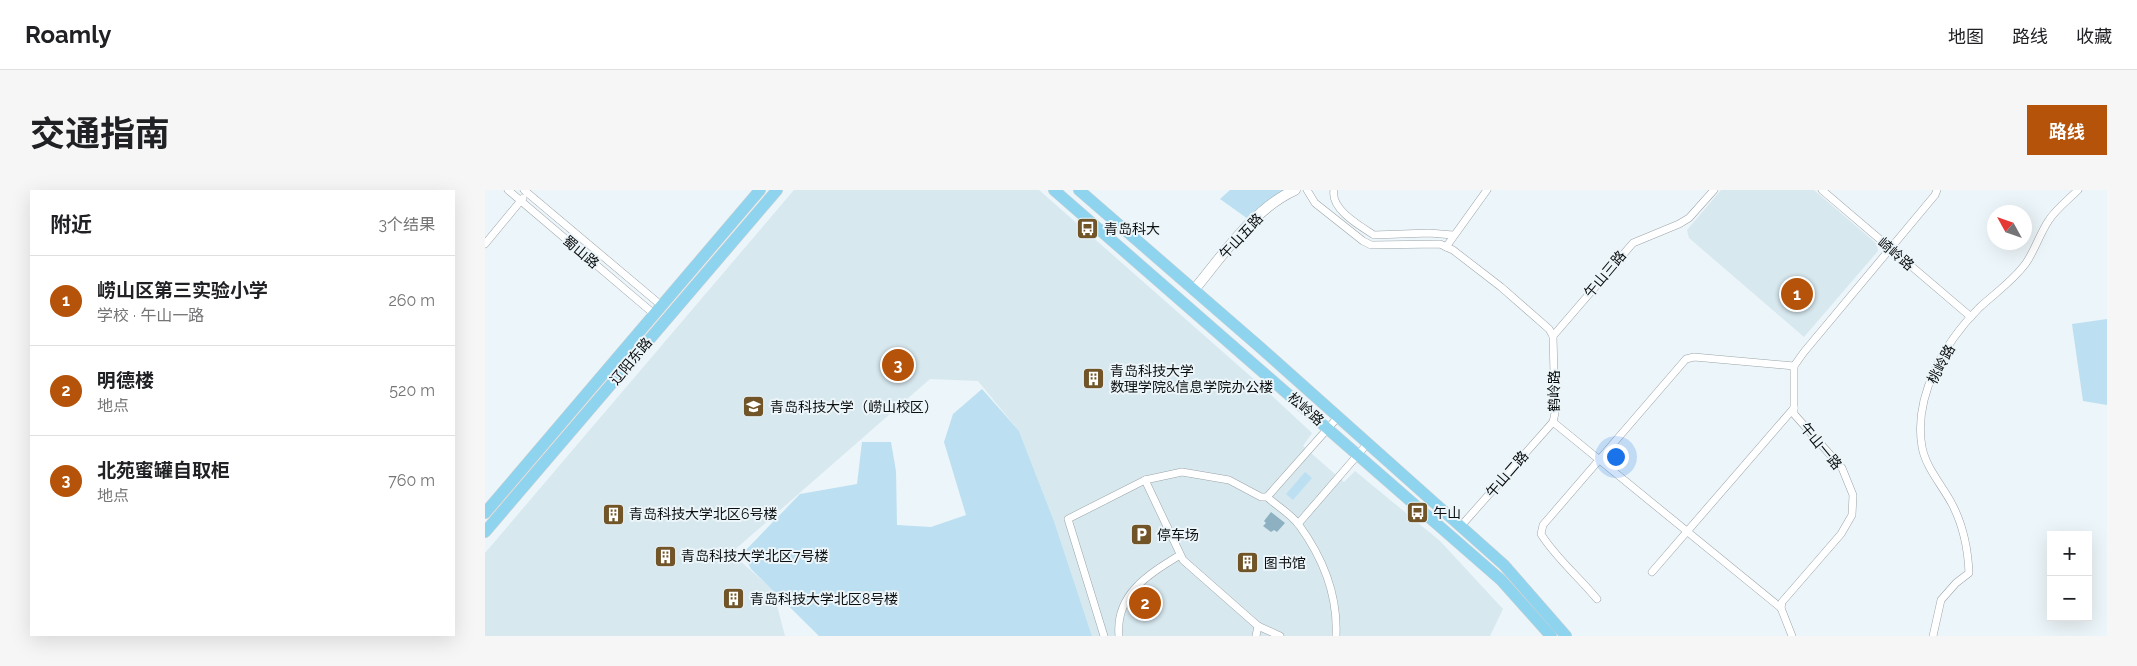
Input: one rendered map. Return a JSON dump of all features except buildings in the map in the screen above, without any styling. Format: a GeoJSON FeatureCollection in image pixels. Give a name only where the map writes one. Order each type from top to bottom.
{"type":"FeatureCollection","features":[{"type":"Feature","properties":{"kind":"main road","name":"辽阳东路"},"geometry":{"type":"LineString","coordinates":[[485,513],[760,190]]}},
{"type":"Feature","properties":{"kind":"main road","name":"辽阳东路"},"geometry":{"type":"LineString","coordinates":[[485,532],[777,190]]}},
{"type":"Feature","properties":{"kind":"main road","name":"松岭路"},"geometry":{"type":"LineString","coordinates":[[1054,190],[1501,580],[1551,636]]}},
{"type":"Feature","properties":{"kind":"main road","name":"松岭路"},"geometry":{"type":"LineString","coordinates":[[1079,190],[1504,565],[1566,636]]}},
{"type":"Feature","properties":{"kind":"street","name":"蜀山路"},"geometry":{"type":"LineString","coordinates":[[508,190],[658,310]]}},
{"type":"Feature","properties":{"kind":"street","name":"午山五路"},"geometry":{"type":"LineString","coordinates":[[1194,290],[1253,222],[1270,206],[1295,190]]}},
{"type":"Feature","properties":{"kind":"street"},"geometry":{"type":"LineString","coordinates":[[1307,190],[1315,203],[1363,241],[1371,245],[1440,244],[1453,250],[1501,287],[1549,329],[1553,336]]}},
{"type":"Feature","properties":{"kind":"street"},"geometry":{"type":"LineString","coordinates":[[1334,190],[1334,201],[1339,207],[1373,235],[1429,233],[1453,235]]}},
{"type":"Feature","properties":{"kind":"street"},"geometry":{"type":"LineString","coordinates":[[1447,247],[1453,235],[1487,190]]}},
{"type":"Feature","properties":{"kind":"street","name":"午山三路"},"geometry":{"type":"LineString","coordinates":[[1553,336],[1633,243],[1684,221],[1714,190]]}},
{"type":"Feature","properties":{"kind":"street","name":"崎岭路"},"geometry":{"type":"LineString","coordinates":[[1822,190],[1971,317]]}},
{"type":"Feature","properties":{"kind":"street"},"geometry":{"type":"LineString","coordinates":[[1597,599],[1580,578],[1547,544],[1541,534],[1543,525],[1686,359],[1695,357],[1794,366],[1803,352],[1891,249],[1937,190]]}},
{"type":"Feature","properties":{"kind":"street","name":"桃岭路"},"geometry":{"type":"LineString","coordinates":[[1933,636],[1941,600],[1955,583],[1969,573],[1968,552],[1960,522],[1929,467],[1923,448],[1921,412],[1931,380],[1948,347],[1971,317],[2013,278],[2026,262],[2050,218],[2078,190]]}},
{"type":"Feature","properties":{"kind":"street","name":"蜀山路"},"geometry":{"type":"LineString","coordinates":[[526,191],[658,310]]}},
{"type":"Feature","properties":{"kind":"street"},"geometry":{"type":"LineString","coordinates":[[485,244],[526,191]]}},
{"type":"Feature","properties":{"kind":"street"},"geometry":{"type":"LineString","coordinates":[[485,237],[520,200]]}},
{"type":"Feature","properties":{"kind":"street","name":"鹤岭路"},"geometry":{"type":"LineString","coordinates":[[1553,336],[1555,413],[1553,422],[1781,608],[1793,636]]}},
{"type":"Feature","properties":{"kind":"street","name":"午山一路"},"geometry":{"type":"LineString","coordinates":[[1781,608],[1782,602],[1841,534],[1852,515],[1853,495],[1842,468],[1793,414],[1794,366]]}},
{"type":"Feature","properties":{"kind":"street"},"geometry":{"type":"LineString","coordinates":[[1652,572],[1794,408]]}},
{"type":"Feature","properties":{"kind":"street"},"geometry":{"type":"LineString","coordinates":[[1267,497],[1338,417]]}},
{"type":"Feature","properties":{"kind":"street","name":"午山二路"},"geometry":{"type":"LineString","coordinates":[[1461,526],[1553,422]]}},
{"type":"Feature","properties":{"kind":"street"},"geometry":{"type":"LineString","coordinates":[[1298,524],[1368,444]]}},
{"type":"Feature","properties":{"kind":"street"},"geometry":{"type":"LineString","coordinates":[[1104,636],[1068,519],[1145,480],[1183,472],[1229,480],[1261,497],[1267,497],[1298,524],[1330,581],[1337,625],[1336,636]]}},
{"type":"Feature","properties":{"kind":"street"},"geometry":{"type":"LineString","coordinates":[[1145,480],[1180,555],[1223,597],[1258,626],[1280,636]]}},
{"type":"Feature","properties":{"kind":"street"},"geometry":{"type":"LineString","coordinates":[[1119,636],[1118,628],[1122,611],[1131,591],[1153,571],[1180,555]]}},
{"type":"Feature","properties":{"kind":"street"},"geometry":{"type":"LineString","coordinates":[[1256,636],[1258,626]]}},
{"type":"Feature","properties":{"kind":"shaded area","name":"青岛科技大学（崂山校区）"},"geometry":{"type":"Polygon","coordinates":[[[794,190],[1039,190],[1257,382],[1312,433],[1303,446],[1344,482],[1355,471],[1440,541],[1503,609],[1490,636],[1092,636],[1054,521],[1019,431],[978,381],[930,379],[731,553],[773,590],[785,636],[485,636],[485,553],[794,190]]]}},
{"type":"Feature","properties":{"kind":"shaded area"},"geometry":{"type":"Polygon","coordinates":[[[1230,190],[1288,190],[1248,219],[1220,199],[1230,190]]]}},
{"type":"Feature","properties":{"kind":"shaded area"},"geometry":{"type":"Polygon","coordinates":[[[1721,190],[1814,190],[1877,244],[1878,251],[1804,337],[1689,238],[1687,230],[1721,190]]]}},
{"type":"Feature","properties":{"kind":"shaded area"},"geometry":{"type":"Polygon","coordinates":[[[2107,319],[2107,405],[2083,401],[2072,324],[2107,319]]]}},
{"type":"Feature","properties":{"kind":"shaded area"},"geometry":{"type":"Polygon","coordinates":[[[982,389],[1019,431],[1054,521],[1092,636],[819,636],[751,569],[743,553],[800,494],[857,484],[862,442],[891,442],[896,471],[897,525],[931,527],[966,515],[944,442],[953,414],[982,389]]]}},
{"type":"Feature","properties":{"kind":"shaded area"},"geometry":{"type":"Polygon","coordinates":[[[1305,472],[1312,478],[1293,500],[1286,494],[1305,472]]]}},
{"type":"Feature","properties":{"kind":"shaded area"},"geometry":{"type":"Polygon","coordinates":[[[1271,512],[1285,523],[1277,532],[1274,530],[1271,532],[1263,526],[1266,523],[1264,521],[1271,512]]]}},
{"type":"Feature","properties":{"kind":"place","name":"青岛科大"},"geometry":{"type":"Point","coordinates":[1088,229]}},
{"type":"Feature","properties":{"kind":"place","name":"崂山区第三实验小学"},"geometry":{"type":"Point","coordinates":[1797,294]}},
{"type":"Feature","properties":{"kind":"place","name":"北苑蜜罐自取柜"},"geometry":{"type":"Point","coordinates":[898,365]}},
{"type":"Feature","properties":{"kind":"place","name":"青岛科技大学 数理学院&信息学院办公楼"},"geometry":{"type":"Point","coordinates":[1094,379]}},
{"type":"Feature","properties":{"kind":"place","name":"青岛科技大学（崂山校区）"},"geometry":{"type":"Point","coordinates":[754,407]}},
{"type":"Feature","properties":{"kind":"place","name":"午山"},"geometry":{"type":"Point","coordinates":[1417,513]}},
{"type":"Feature","properties":{"kind":"place","name":"青岛科技大学北区6号楼"},"geometry":{"type":"Point","coordinates":[613,514]}},
{"type":"Feature","properties":{"kind":"place","name":"停车场"},"geometry":{"type":"Point","coordinates":[1141,535]}},
{"type":"Feature","properties":{"kind":"place","name":"青岛科技大学北区7号楼"},"geometry":{"type":"Point","coordinates":[665,556]}},
{"type":"Feature","properties":{"kind":"place","name":"图书馆"},"geometry":{"type":"Point","coordinates":[1248,563]}},
{"type":"Feature","properties":{"kind":"place","name":"青岛科技大学北区8号楼"},"geometry":{"type":"Point","coordinates":[734,599]}},
{"type":"Feature","properties":{"kind":"place","name":"明德楼"},"geometry":{"type":"Point","coordinates":[1145,603]}}]}
